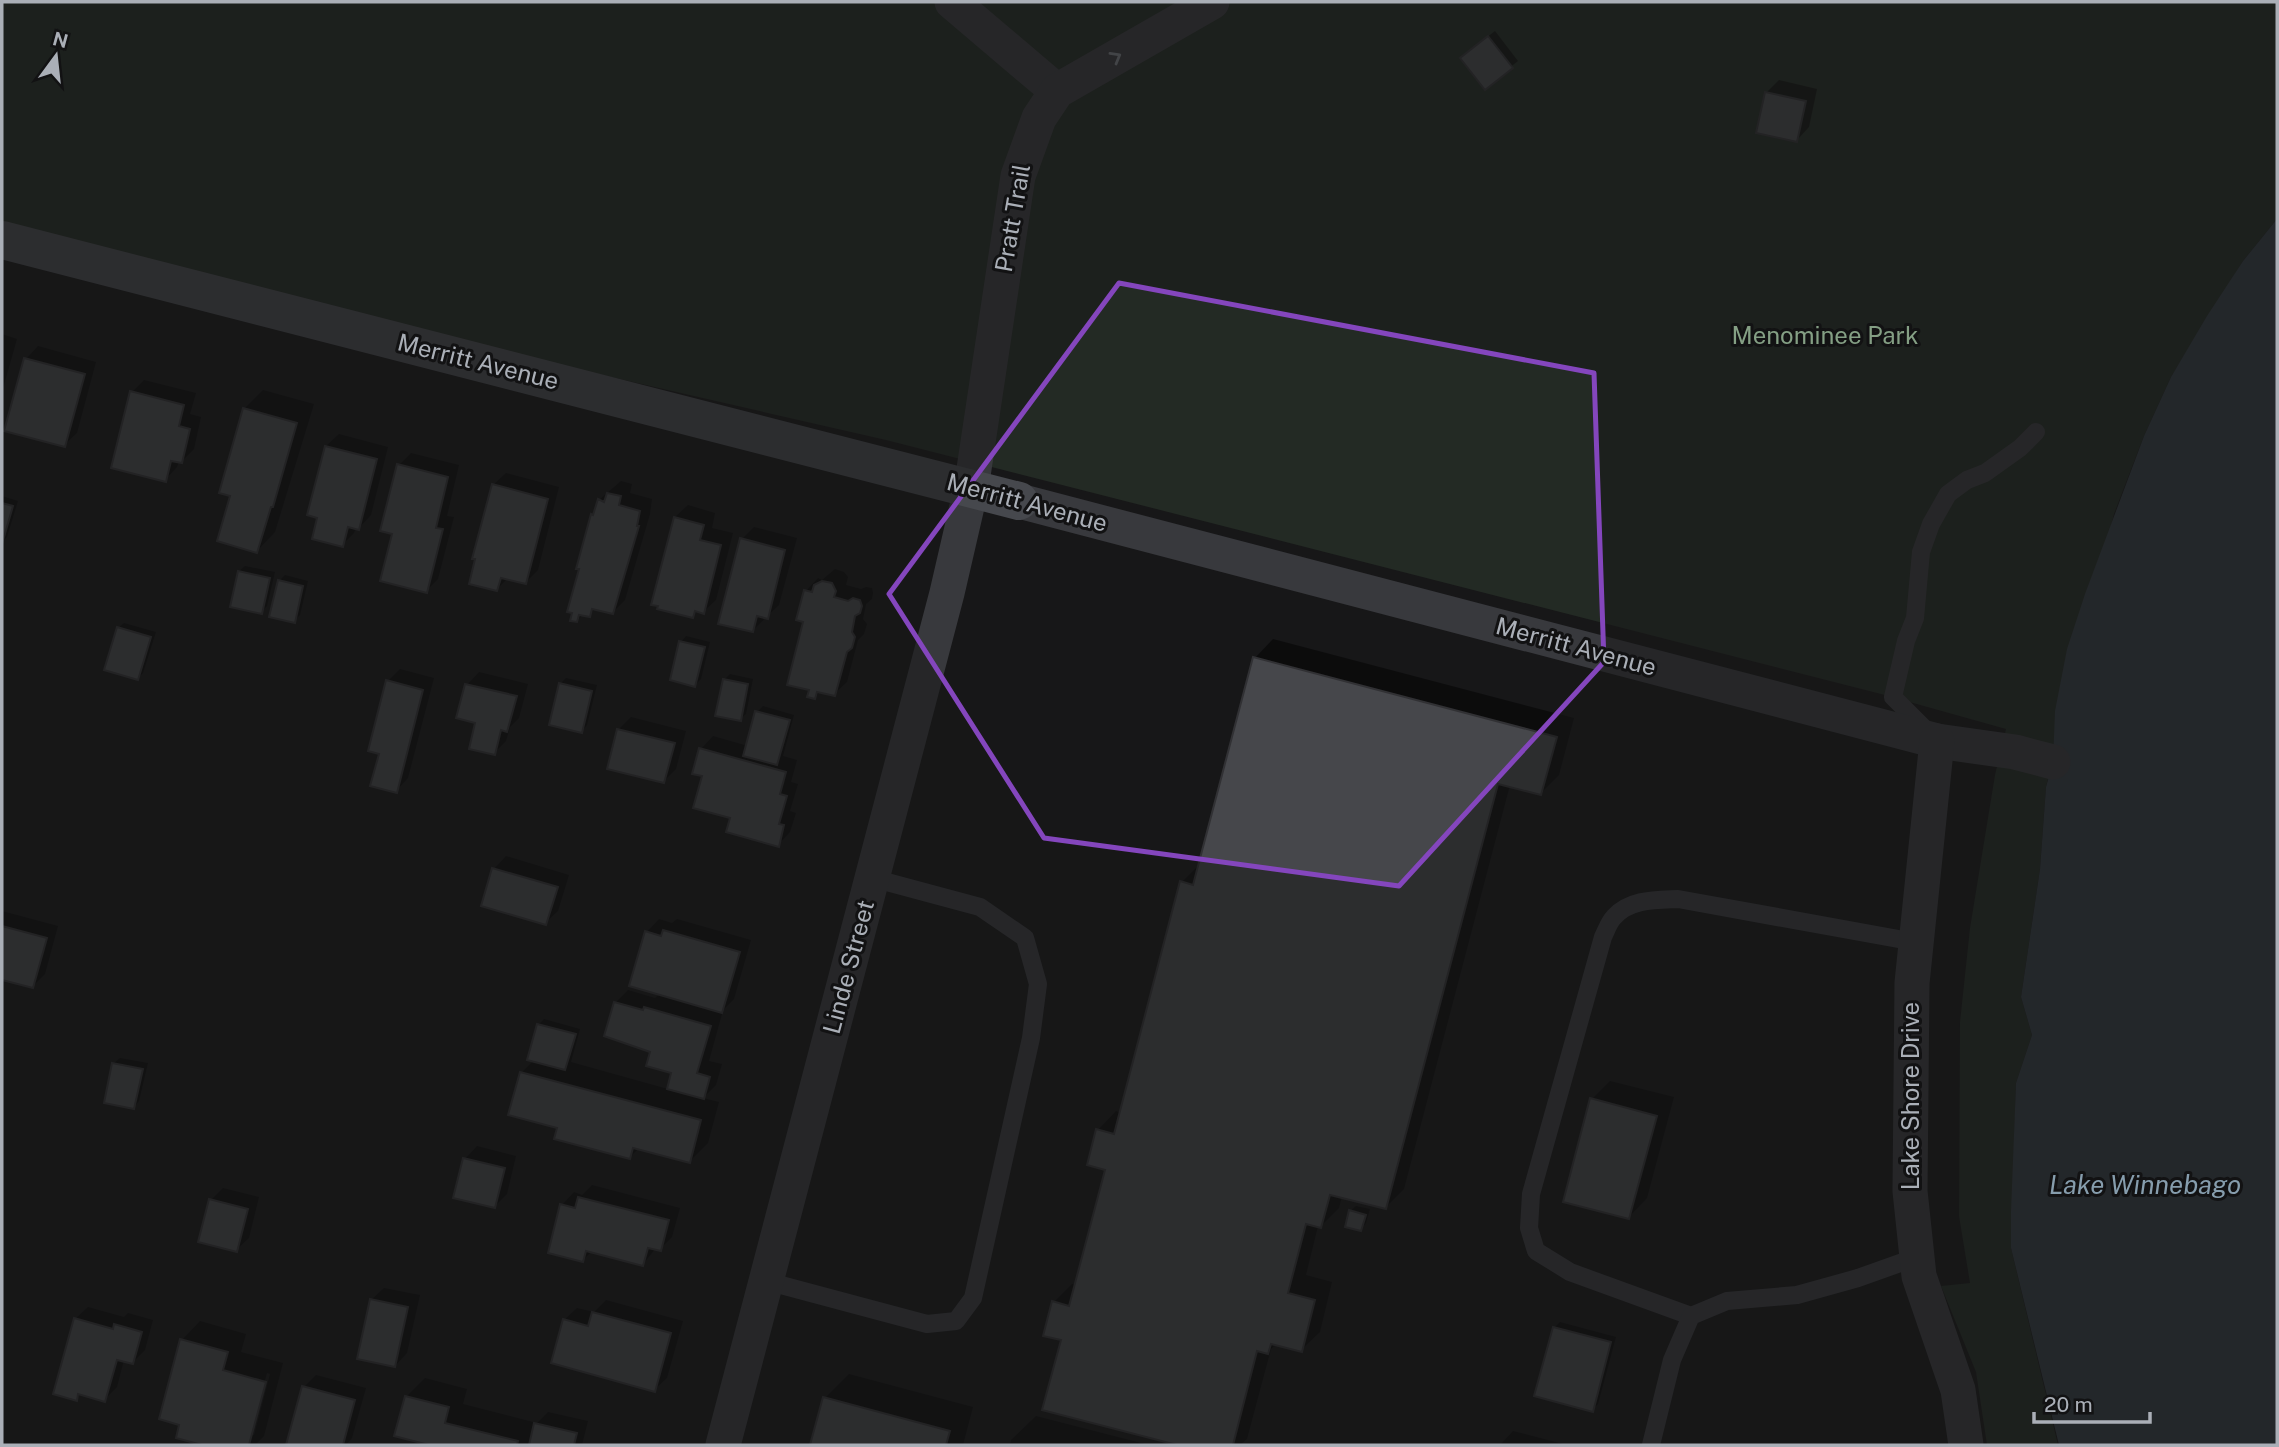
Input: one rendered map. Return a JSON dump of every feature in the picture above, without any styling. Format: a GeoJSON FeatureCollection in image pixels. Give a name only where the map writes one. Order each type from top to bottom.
{"type":"FeatureCollection","features":[{"type":"Feature","properties":{"kind":"street"},"geometry":{"type":"LineString","coordinates":[[952,2],[1056,92]]}},
{"type":"Feature","properties":{"kind":"street","name":"Pratt Trail"},"geometry":{"type":"LineString","coordinates":[[971,489],[1017,176],[1039,118],[1056,92],[1212,2]]}},
{"type":"Feature","properties":{"kind":"street","name":"Merritt Avenue"},"geometry":{"type":"LineString","coordinates":[[2,240],[1019,501],[1937,741],[2015,752],[2053,762]]}},
{"type":"Feature","properties":{"kind":"street","name":"Linde Street"},"geometry":{"type":"LineString","coordinates":[[723,1445],[947,593],[971,489]]}},
{"type":"Feature","properties":{"kind":"street","name":"Lake Shore Drive"},"geometry":{"type":"LineString","coordinates":[[1937,741],[1912,983],[1910,1191],[1919,1276],[1958,1390],[1966,1445]]}},
{"type":"Feature","properties":{"kind":"lane"},"geometry":{"type":"LineString","coordinates":[[1937,741],[1893,697],[1906,641],[1915,618],[1921,552],[1931,524],[1948,494],[1966,480],[1985,473],[2036,432]]}},
{"type":"Feature","properties":{"kind":"lane"},"geometry":{"type":"LineString","coordinates":[[766,1281],[927,1324],[956,1321],[973,1298],[1031,1038],[1038,984],[1026,939],[980,907],[872,878]]}},
{"type":"Feature","properties":{"kind":"lane"},"geometry":{"type":"LineString","coordinates":[[1915,942],[1678,900],[1650,900],[1630,906],[1614,917],[1603,937],[1531,1194],[1529,1228],[1536,1251],[1570,1272],[1690,1316],[1727,1301],[1797,1295],[1858,1278],[1917,1257]]}},
{"type":"Feature","properties":{"kind":"lane"},"geometry":{"type":"LineString","coordinates":[[1651,1445],[1672,1360],[1690,1316]]}},
{"type":"Feature","properties":{"kind":"highlighted area"},"geometry":{"type":"Polygon","coordinates":[[[1119,283],[1594,373],[1604,662],[1399,886],[1044,838],[889,594],[1119,283]]]}},
{"type":"Feature","properties":{"kind":"green space","name":"Menominee Park"},"geometry":{"type":"Polygon","coordinates":[[[2,2],[2277,2],[2277,219],[2243,261],[2171,377],[2144,436],[2114,514],[2046,787],[2040,869],[2021,997],[2032,1035],[2016,1083],[2011,1248],[2058,1445],[1987,1445],[1976,1372],[1941,1286],[1970,1283],[1959,1216],[1960,1022],[1970,928],[1995,775],[2006,729],[1881,694],[886,440],[2,238],[2,2]]]}},
{"type":"Feature","properties":{"kind":"water","name":"Lake Winnebago"},"geometry":{"type":"Polygon","coordinates":[[[2277,219],[2277,1445],[2059,1445],[2011,1248],[2016,1083],[2032,1035],[2021,997],[2040,869],[2046,787],[2053,762],[2055,711],[2067,649],[2144,436],[2171,377],[2207,316],[2243,261],[2277,219]]]}},
{"type":"Feature","properties":{"kind":"building"},"geometry":{"type":"Polygon","coordinates":[[[1488,36],[1513,68],[1485,90],[1460,58],[1488,36]]]}},
{"type":"Feature","properties":{"kind":"building"},"geometry":{"type":"Polygon","coordinates":[[[1765,92],[1806,101],[1797,142],[1756,133],[1765,92]]]}},
{"type":"Feature","properties":{"kind":"building"},"geometry":{"type":"Polygon","coordinates":[[[24,358],[85,374],[65,447],[4,431],[24,358]]]}},
{"type":"Feature","properties":{"kind":"building"},"geometry":{"type":"Polygon","coordinates":[[[130,391],[184,405],[179,426],[190,429],[182,463],[171,461],[166,482],[111,468],[130,391]]]}},
{"type":"Feature","properties":{"kind":"building"},"geometry":{"type":"Polygon","coordinates":[[[243,408],[297,423],[257,553],[217,541],[230,496],[219,493],[243,408]]]}},
{"type":"Feature","properties":{"kind":"building"},"geometry":{"type":"Polygon","coordinates":[[[325,446],[377,459],[359,530],[348,527],[343,547],[312,539],[317,518],[307,515],[325,446]]]}},
{"type":"Feature","properties":{"kind":"building"},"geometry":{"type":"Polygon","coordinates":[[[397,464],[448,477],[436,528],[443,529],[427,593],[380,581],[392,534],[380,531],[397,464]]]}},
{"type":"Feature","properties":{"kind":"building"},"geometry":{"type":"Polygon","coordinates":[[[492,484],[548,499],[526,584],[501,578],[497,591],[469,584],[475,559],[472,559],[492,484]]]}},
{"type":"Feature","properties":{"kind":"building"},"geometry":{"type":"Polygon","coordinates":[[[607,493],[621,496],[619,505],[640,511],[639,526],[613,614],[592,609],[590,617],[579,615],[577,622],[570,621],[572,613],[567,612],[591,514],[593,515],[598,499],[604,502],[607,493]]]}},
{"type":"Feature","properties":{"kind":"building"},"geometry":{"type":"Polygon","coordinates":[[[2,503],[13,506],[2,544],[2,503]]]}},
{"type":"Feature","properties":{"kind":"building"},"geometry":{"type":"Polygon","coordinates":[[[674,517],[704,525],[700,540],[721,545],[704,614],[695,611],[693,618],[651,605],[674,517]]]}},
{"type":"Feature","properties":{"kind":"building"},"geometry":{"type":"Polygon","coordinates":[[[740,538],[785,550],[768,619],[757,616],[753,632],[718,624],[740,538]]]}},
{"type":"Feature","properties":{"kind":"building"},"geometry":{"type":"Polygon","coordinates":[[[238,571],[270,578],[262,614],[230,607],[238,571]]]}},
{"type":"Feature","properties":{"kind":"building"},"geometry":{"type":"Polygon","coordinates":[[[278,580],[303,586],[295,623],[269,617],[278,580]]]}},
{"type":"Feature","properties":{"kind":"building"},"geometry":{"type":"Polygon","coordinates":[[[822,581],[832,583],[836,591],[834,597],[848,601],[853,598],[860,600],[862,606],[860,613],[855,616],[852,632],[855,637],[852,648],[847,652],[835,696],[817,692],[815,699],[807,697],[809,690],[787,685],[803,622],[796,620],[804,590],[812,592],[814,585],[822,581]]]}},
{"type":"Feature","properties":{"kind":"building"},"geometry":{"type":"Polygon","coordinates":[[[117,627],[151,637],[138,680],[104,670],[117,627]]]}},
{"type":"Feature","properties":{"kind":"building"},"geometry":{"type":"Polygon","coordinates":[[[679,641],[705,647],[695,687],[670,680],[679,641]]]}},
{"type":"Feature","properties":{"kind":"building"},"geometry":{"type":"Polygon","coordinates":[[[1253,657],[1557,737],[1541,795],[1498,784],[1386,1209],[1330,1195],[1321,1228],[1306,1224],[1288,1293],[1315,1300],[1302,1352],[1271,1344],[1268,1354],[1257,1351],[1233,1445],[1177,1445],[1042,1410],[1061,1340],[1043,1336],[1052,1301],[1069,1306],[1105,1170],[1087,1165],[1096,1129],[1114,1134],[1180,881],[1193,885],[1253,657]]]}},
{"type":"Feature","properties":{"kind":"building"},"geometry":{"type":"Polygon","coordinates":[[[723,679],[748,684],[741,721],[715,716],[723,679]]]}},
{"type":"Feature","properties":{"kind":"building"},"geometry":{"type":"Polygon","coordinates":[[[386,680],[423,690],[397,793],[370,786],[379,754],[368,751],[386,680]]]}},
{"type":"Feature","properties":{"kind":"building"},"geometry":{"type":"Polygon","coordinates":[[[559,683],[592,691],[582,733],[549,725],[559,683]]]}},
{"type":"Feature","properties":{"kind":"building"},"geometry":{"type":"Polygon","coordinates":[[[465,684],[517,696],[507,732],[501,730],[495,755],[469,749],[475,723],[456,718],[465,684]]]}},
{"type":"Feature","properties":{"kind":"building"},"geometry":{"type":"Polygon","coordinates":[[[755,711],[790,720],[777,765],[743,756],[755,711]]]}},
{"type":"Feature","properties":{"kind":"building"},"geometry":{"type":"Polygon","coordinates":[[[617,729],[675,743],[664,783],[607,769],[617,729]]]}},
{"type":"Feature","properties":{"kind":"building"},"geometry":{"type":"Polygon","coordinates":[[[699,748],[786,772],[780,794],[787,796],[779,824],[784,825],[779,847],[726,832],[730,818],[693,808],[702,776],[692,774],[699,748]]]}},
{"type":"Feature","properties":{"kind":"building"},"geometry":{"type":"Polygon","coordinates":[[[492,868],[558,887],[546,925],[481,906],[492,868]]]}},
{"type":"Feature","properties":{"kind":"building"},"geometry":{"type":"Polygon","coordinates":[[[2,926],[47,938],[33,988],[2,980],[2,926]]]}},
{"type":"Feature","properties":{"kind":"building"},"geometry":{"type":"Polygon","coordinates":[[[663,930],[740,952],[722,1013],[629,986],[645,931],[661,936],[663,930]]]}},
{"type":"Feature","properties":{"kind":"building"},"geometry":{"type":"Polygon","coordinates":[[[614,1002],[643,1010],[644,1007],[711,1026],[697,1073],[710,1077],[704,1099],[667,1089],[671,1073],[646,1066],[650,1052],[604,1036],[614,1002]]]}},
{"type":"Feature","properties":{"kind":"building"},"geometry":{"type":"Polygon","coordinates":[[[537,1024],[576,1034],[565,1070],[527,1060],[537,1024]]]}},
{"type":"Feature","properties":{"kind":"building"},"geometry":{"type":"Polygon","coordinates":[[[112,1063],[143,1069],[134,1109],[104,1103],[112,1063]]]}},
{"type":"Feature","properties":{"kind":"building"},"geometry":{"type":"Polygon","coordinates":[[[520,1072],[701,1120],[690,1163],[633,1148],[630,1159],[554,1139],[557,1128],[508,1115],[520,1072]]]}},
{"type":"Feature","properties":{"kind":"building"},"geometry":{"type":"Polygon","coordinates":[[[1590,1098],[1657,1116],[1629,1219],[1563,1202],[1590,1098]]]}},
{"type":"Feature","properties":{"kind":"building"},"geometry":{"type":"Polygon","coordinates":[[[463,1158],[505,1168],[495,1208],[453,1198],[463,1158]]]}},
{"type":"Feature","properties":{"kind":"building"},"geometry":{"type":"Polygon","coordinates":[[[578,1197],[669,1220],[661,1251],[648,1248],[643,1266],[586,1251],[583,1262],[548,1253],[560,1204],[575,1208],[578,1197]]]}},
{"type":"Feature","properties":{"kind":"building"},"geometry":{"type":"Polygon","coordinates":[[[209,1199],[248,1209],[237,1252],[198,1242],[209,1199]]]}},
{"type":"Feature","properties":{"kind":"building"},"geometry":{"type":"Polygon","coordinates":[[[1349,1210],[1366,1215],[1361,1231],[1345,1227],[1349,1210]]]}},
{"type":"Feature","properties":{"kind":"building"},"geometry":{"type":"Polygon","coordinates":[[[370,1299],[408,1307],[395,1367],[357,1359],[370,1299]]]}},
{"type":"Feature","properties":{"kind":"building"},"geometry":{"type":"Polygon","coordinates":[[[592,1312],[671,1333],[655,1392],[551,1363],[563,1319],[588,1326],[592,1312]]]}},
{"type":"Feature","properties":{"kind":"building"},"geometry":{"type":"Polygon","coordinates":[[[74,1318],[113,1329],[114,1324],[142,1332],[133,1364],[117,1360],[105,1402],[78,1394],[77,1401],[53,1394],[74,1318]]]}},
{"type":"Feature","properties":{"kind":"building"},"geometry":{"type":"Polygon","coordinates":[[[1553,1327],[1611,1342],[1593,1412],[1534,1396],[1553,1327]]]}},
{"type":"Feature","properties":{"kind":"building"},"geometry":{"type":"Polygon","coordinates":[[[180,1339],[228,1352],[223,1370],[266,1382],[249,1445],[202,1445],[176,1438],[179,1425],[159,1419],[180,1339]]]}},
{"type":"Feature","properties":{"kind":"building"},"geometry":{"type":"Polygon","coordinates":[[[302,1386],[355,1400],[343,1445],[286,1445],[302,1386]]]}},
{"type":"Feature","properties":{"kind":"building"},"geometry":{"type":"Polygon","coordinates":[[[405,1396],[449,1407],[445,1423],[518,1441],[517,1445],[429,1445],[394,1436],[405,1396]]]}},
{"type":"Feature","properties":{"kind":"building"},"geometry":{"type":"Polygon","coordinates":[[[823,1397],[950,1431],[946,1445],[810,1445],[823,1397]]]}},
{"type":"Feature","properties":{"kind":"building"},"geometry":{"type":"Polygon","coordinates":[[[534,1423],[577,1433],[574,1445],[529,1445],[534,1423]]]}}]}
